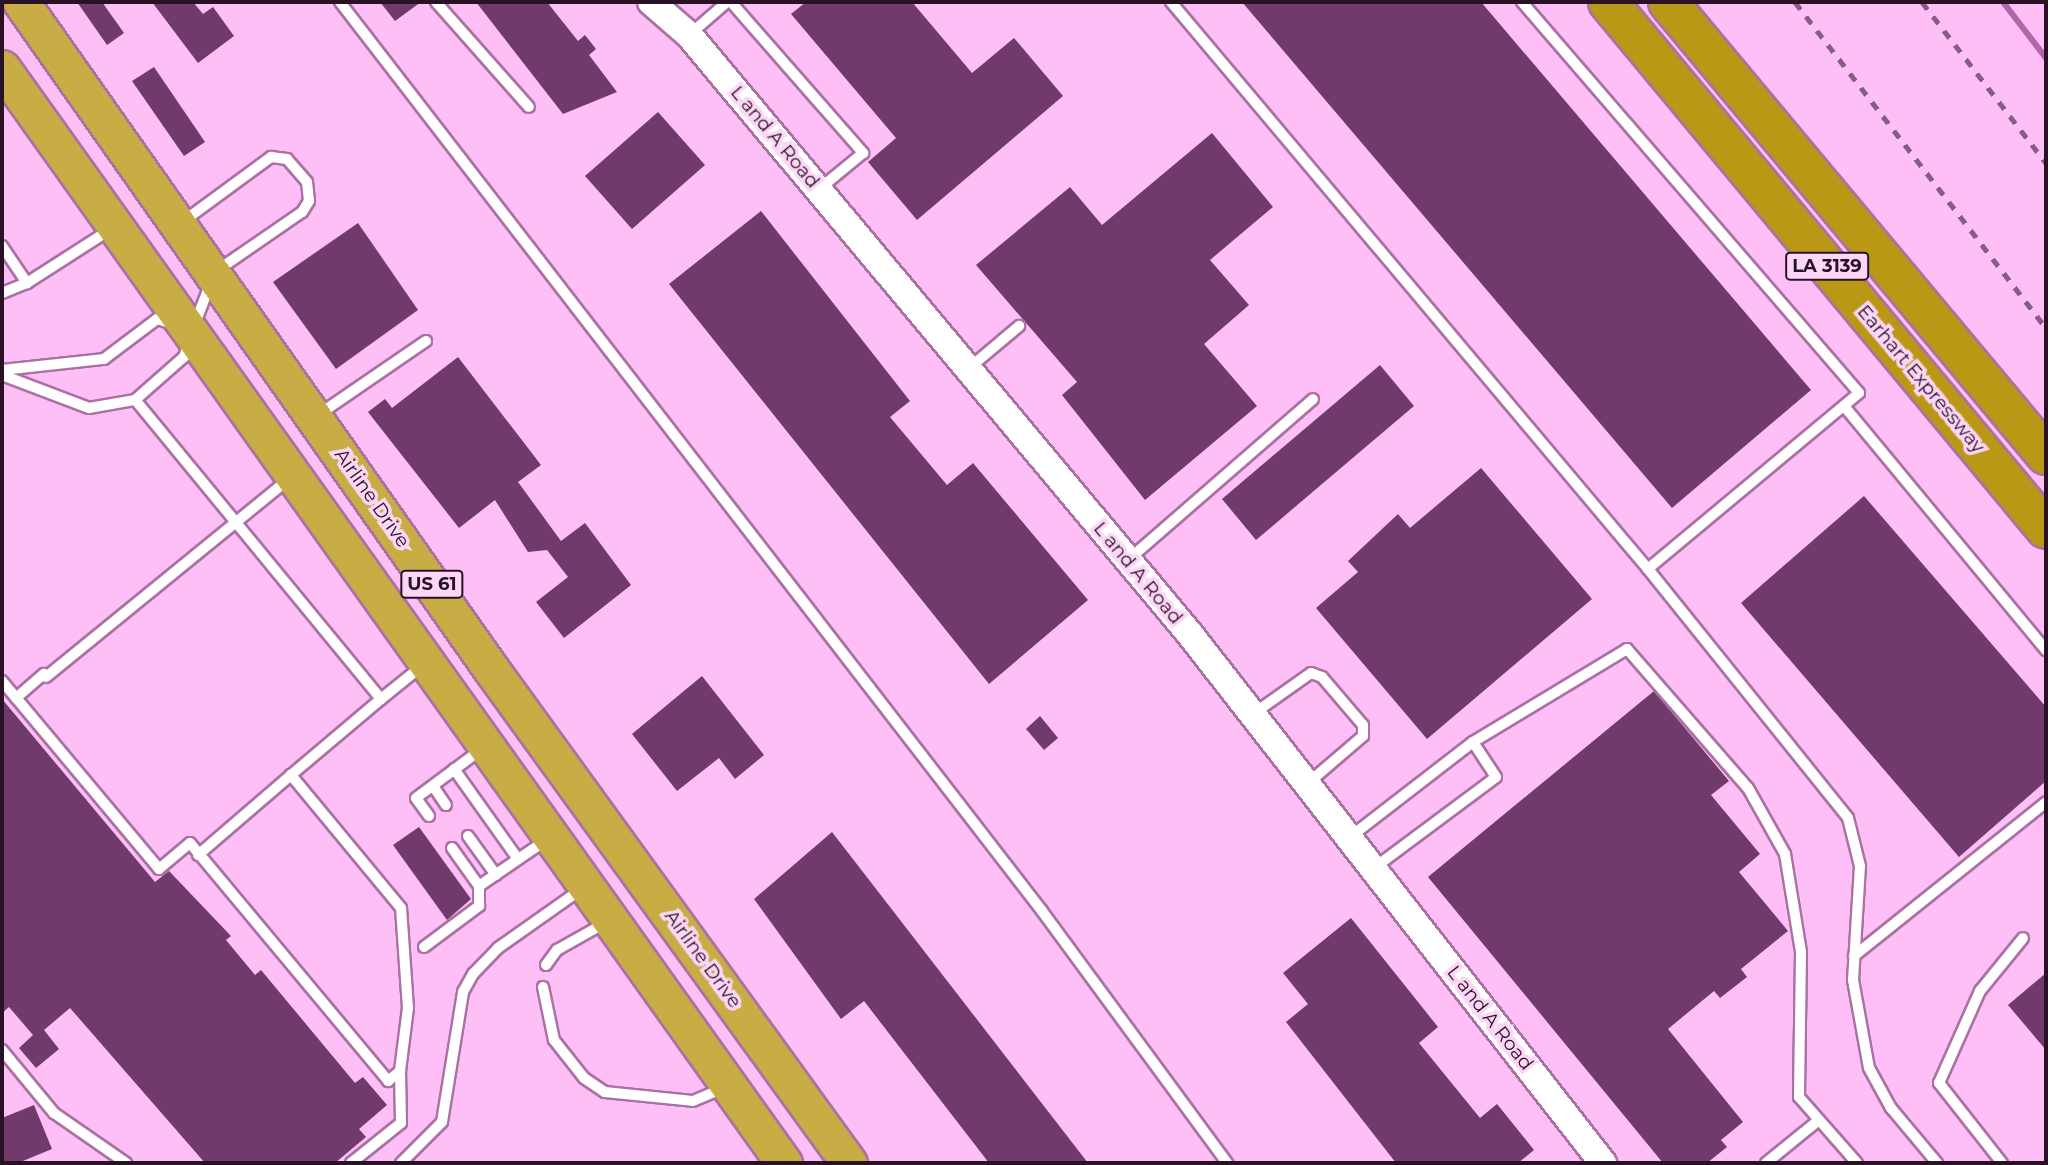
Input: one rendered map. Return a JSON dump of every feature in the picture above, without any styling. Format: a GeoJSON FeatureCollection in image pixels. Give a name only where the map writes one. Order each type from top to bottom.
{"type":"FeatureCollection","features":[{"type":"Feature","properties":{"kind":"highway","name":"Airline Drive"},"geometry":{"type":"LineString","coordinates":[[21,2],[579,789],[849,1163]]}},
{"type":"Feature","properties":{"kind":"highway","name":"Earhart Expressway"},"geometry":{"type":"LineString","coordinates":[[1608,2],[2046,529]]}},
{"type":"Feature","properties":{"kind":"highway","name":"LA 3139"},"geometry":{"type":"LineString","coordinates":[[1668,2],[2046,454]]}},
{"type":"Feature","properties":{"kind":"highway","name":"US 61"},"geometry":{"type":"LineString","coordinates":[[2,68],[192,330],[425,664],[784,1163]]}},
{"type":"Feature","properties":{"kind":"highway"},"geometry":{"type":"LineString","coordinates":[[543,828],[579,789]]}},
{"type":"Feature","properties":{"kind":"street","name":"L and A Road"},"geometry":{"type":"LineString","coordinates":[[651,2],[689,35],[1128,560],[1374,868],[1602,1163]]}},
{"type":"Feature","properties":{"kind":"lane"},"geometry":{"type":"LineString","coordinates":[[340,2],[1034,900],[1227,1163]]}},
{"type":"Feature","properties":{"kind":"lane"},"geometry":{"type":"LineString","coordinates":[[436,2],[529,107]]}},
{"type":"Feature","properties":{"kind":"lane"},"geometry":{"type":"LineString","coordinates":[[689,35],[729,2],[863,153],[818,190]]}},
{"type":"Feature","properties":{"kind":"lane"},"geometry":{"type":"LineString","coordinates":[[1171,2],[1648,569],[1848,818],[1860,866],[1854,956],[1869,1069],[1891,1108],[1937,1163]]}},
{"type":"Feature","properties":{"kind":"lane"},"geometry":{"type":"LineString","coordinates":[[1522,2],[1859,393],[1648,569]]}},
{"type":"Feature","properties":{"kind":"lane"},"geometry":{"type":"LineString","coordinates":[[2,373],[89,408],[135,400],[184,357],[215,272],[302,212],[310,201],[307,182],[287,159],[271,157],[180,224]]}},
{"type":"Feature","properties":{"kind":"lane"},"geometry":{"type":"LineString","coordinates":[[2,293],[27,283],[116,226]]}},
{"type":"Feature","properties":{"kind":"lane"},"geometry":{"type":"LineString","coordinates":[[2,246],[27,283]]}},
{"type":"Feature","properties":{"kind":"lane"},"geometry":{"type":"LineString","coordinates":[[2,373],[103,359],[157,319],[192,330]]}},
{"type":"Feature","properties":{"kind":"lane"},"geometry":{"type":"LineString","coordinates":[[968,369],[1019,326]]}},
{"type":"Feature","properties":{"kind":"lane"},"geometry":{"type":"LineString","coordinates":[[316,417],[426,341]]}},
{"type":"Feature","properties":{"kind":"lane"},"geometry":{"type":"LineString","coordinates":[[135,400],[381,699]]}},
{"type":"Feature","properties":{"kind":"lane"},"geometry":{"type":"LineString","coordinates":[[1128,560],[1313,400]]}},
{"type":"Feature","properties":{"kind":"lane"},"geometry":{"type":"LineString","coordinates":[[1844,406],[2046,650]]}},
{"type":"Feature","properties":{"kind":"lane"},"geometry":{"type":"LineString","coordinates":[[16,698],[292,476]]}},
{"type":"Feature","properties":{"kind":"lane"},"geometry":{"type":"LineString","coordinates":[[1349,837],[1473,742],[1627,649],[1665,688],[1748,788],[1785,854],[1801,952],[1799,1097],[1853,1162]]}},
{"type":"Feature","properties":{"kind":"lane"},"geometry":{"type":"LineString","coordinates":[[198,855],[425,664]]}},
{"type":"Feature","properties":{"kind":"lane"},"geometry":{"type":"LineString","coordinates":[[1252,715],[1311,673],[1322,677],[1363,726],[1363,736],[1307,784]]}},
{"type":"Feature","properties":{"kind":"lane"},"geometry":{"type":"LineString","coordinates":[[2,681],[159,869],[190,844],[388,1081],[400,1071]]}},
{"type":"Feature","properties":{"kind":"lane"},"geometry":{"type":"LineString","coordinates":[[1374,868],[1496,777],[1473,742]]}},
{"type":"Feature","properties":{"kind":"lane"},"geometry":{"type":"LineString","coordinates":[[429,817],[416,798],[485,747]]}},
{"type":"Feature","properties":{"kind":"lane"},"geometry":{"type":"LineString","coordinates":[[454,769],[518,859]]}},
{"type":"Feature","properties":{"kind":"lane"},"geometry":{"type":"LineString","coordinates":[[291,775],[401,908],[408,1007],[400,1071],[401,1123],[351,1163]]}},
{"type":"Feature","properties":{"kind":"lane"},"geometry":{"type":"LineString","coordinates":[[433,786],[446,804]]}},
{"type":"Feature","properties":{"kind":"lane"},"geometry":{"type":"LineString","coordinates":[[1854,956],[2046,802]]}},
{"type":"Feature","properties":{"kind":"lane"},"geometry":{"type":"LineString","coordinates":[[480,886],[518,859],[543,828]]}},
{"type":"Feature","properties":{"kind":"lane"},"geometry":{"type":"LineString","coordinates":[[468,836],[496,875]]}},
{"type":"Feature","properties":{"kind":"lane"},"geometry":{"type":"LineString","coordinates":[[424,947],[479,906],[480,886],[452,848]]}},
{"type":"Feature","properties":{"kind":"lane"},"geometry":{"type":"LineString","coordinates":[[401,1163],[442,1122],[463,992],[473,974],[498,948],[585,886]]}},
{"type":"Feature","properties":{"kind":"lane"},"geometry":{"type":"LineString","coordinates":[[546,965],[557,950],[609,920]]}},
{"type":"Feature","properties":{"kind":"lane"},"geometry":{"type":"LineString","coordinates":[[2002,1163],[1939,1083],[1980,991],[2024,937]]}},
{"type":"Feature","properties":{"kind":"lane"},"geometry":{"type":"LineString","coordinates":[[543,987],[554,1040],[584,1078],[605,1092],[693,1101],[728,1085]]}},
{"type":"Feature","properties":{"kind":"lane"},"geometry":{"type":"LineString","coordinates":[[2,1050],[54,1113],[126,1163]]}},
{"type":"Feature","properties":{"kind":"lane"},"geometry":{"type":"LineString","coordinates":[[1766,1163],[1819,1120]]}},
{"type":"Feature","properties":{"kind":"building"},"geometry":{"type":"Polygon","coordinates":[[[77,2],[102,2],[124,33],[107,45],[77,2]]]}},
{"type":"Feature","properties":{"kind":"building"},"geometry":{"type":"Polygon","coordinates":[[[152,2],[193,2],[203,14],[213,7],[234,36],[198,63],[152,2]]]}},
{"type":"Feature","properties":{"kind":"building"},"geometry":{"type":"Polygon","coordinates":[[[380,2],[421,2],[395,21],[380,2]]]}},
{"type":"Feature","properties":{"kind":"building"},"geometry":{"type":"Polygon","coordinates":[[[476,2],[547,2],[578,41],[585,35],[596,49],[589,55],[617,92],[563,114],[476,2]]]}},
{"type":"Feature","properties":{"kind":"building"},"geometry":{"type":"Polygon","coordinates":[[[806,2],[912,2],[972,73],[1014,38],[1063,96],[917,220],[868,162],[896,138],[791,14],[806,2]]]}},
{"type":"Feature","properties":{"kind":"building"},"geometry":{"type":"Polygon","coordinates":[[[1242,2],[1481,2],[1811,390],[1672,508],[1242,2]]]}},
{"type":"Feature","properties":{"kind":"building"},"geometry":{"type":"Polygon","coordinates":[[[154,67],[205,142],[184,156],[132,81],[154,67]]]}},
{"type":"Feature","properties":{"kind":"building"},"geometry":{"type":"Polygon","coordinates":[[[658,112],[705,165],[632,229],[585,176],[658,112]]]}},
{"type":"Feature","properties":{"kind":"building"},"geometry":{"type":"Polygon","coordinates":[[[1212,133],[1273,207],[1210,260],[1249,305],[1204,344],[1257,406],[1145,500],[1062,395],[1077,382],[976,265],[1070,187],[1102,225],[1212,133]]]}},
{"type":"Feature","properties":{"kind":"building"},"geometry":{"type":"Polygon","coordinates":[[[761,211],[910,401],[890,417],[947,485],[973,463],[1088,600],[989,684],[669,284],[761,211]]]}},
{"type":"Feature","properties":{"kind":"building"},"geometry":{"type":"Polygon","coordinates":[[[358,223],[418,310],[336,369],[273,282],[358,223]]]}},
{"type":"Feature","properties":{"kind":"building"},"geometry":{"type":"Polygon","coordinates":[[[458,357],[541,465],[518,482],[561,541],[585,523],[631,585],[564,638],[536,602],[568,577],[547,550],[528,552],[495,500],[459,528],[368,412],[385,399],[392,408],[458,357]]]}},
{"type":"Feature","properties":{"kind":"building"},"geometry":{"type":"Polygon","coordinates":[[[1380,365],[1414,406],[1256,540],[1222,499],[1380,365]]]}},
{"type":"Feature","properties":{"kind":"building"},"geometry":{"type":"Polygon","coordinates":[[[1481,468],[1592,599],[1427,739],[1316,608],[1358,572],[1348,561],[1398,514],[1410,528],[1481,468]]]}},
{"type":"Feature","properties":{"kind":"building"},"geometry":{"type":"Polygon","coordinates":[[[1864,496],[2046,707],[2046,781],[1959,857],[1741,603],[1864,496]]]}},
{"type":"Feature","properties":{"kind":"building"},"geometry":{"type":"Polygon","coordinates":[[[702,676],[764,755],[735,779],[719,758],[677,791],[632,734],[702,676]]]}},
{"type":"Feature","properties":{"kind":"building"},"geometry":{"type":"Polygon","coordinates":[[[1654,691],[1729,781],[1711,795],[1760,854],[1739,872],[1788,931],[1741,969],[1747,977],[1720,998],[1714,991],[1668,1029],[1743,1122],[1721,1140],[1727,1147],[1707,1163],[1663,1163],[1428,877],[1654,691]]]}},
{"type":"Feature","properties":{"kind":"building"},"geometry":{"type":"Polygon","coordinates":[[[2,699],[155,882],[169,871],[231,936],[226,940],[255,975],[261,970],[355,1083],[363,1077],[387,1105],[359,1129],[366,1137],[335,1163],[205,1163],[70,1008],[44,1030],[59,1049],[36,1068],[19,1048],[33,1035],[9,1007],[2,1013],[2,699]]]}},
{"type":"Feature","properties":{"kind":"building"},"geometry":{"type":"Polygon","coordinates":[[[1040,716],[1058,738],[1044,750],[1026,729],[1040,716]]]}},
{"type":"Feature","properties":{"kind":"building"},"geometry":{"type":"Polygon","coordinates":[[[419,827],[471,899],[447,920],[393,845],[419,827]]]}},
{"type":"Feature","properties":{"kind":"building"},"geometry":{"type":"Polygon","coordinates":[[[832,832],[1088,1163],[989,1163],[864,1001],[841,1019],[754,899],[832,832]]]}},
{"type":"Feature","properties":{"kind":"building"},"geometry":{"type":"Polygon","coordinates":[[[1351,918],[1438,1027],[1419,1043],[1480,1118],[1497,1104],[1534,1150],[1518,1163],[1396,1163],[1286,1022],[1308,1004],[1283,973],[1351,918]]]}},
{"type":"Feature","properties":{"kind":"building"},"geometry":{"type":"Polygon","coordinates":[[[2046,973],[2046,1050],[2008,1005],[2046,973]]]}},
{"type":"Feature","properties":{"kind":"building"},"geometry":{"type":"Polygon","coordinates":[[[34,1105],[52,1149],[18,1163],[2,1163],[2,1118],[34,1105]]]}},
{"type":"Feature","properties":{"kind":"waterway"},"geometry":{"type":"LineString","coordinates":[[2003,2],[2046,58]]}},
{"type":"Feature","properties":{"kind":"railway"},"geometry":{"type":"LineString","coordinates":[[1795,2],[2046,328]]}},
{"type":"Feature","properties":{"kind":"railway"},"geometry":{"type":"LineString","coordinates":[[1922,2],[2046,163]]}}]}
